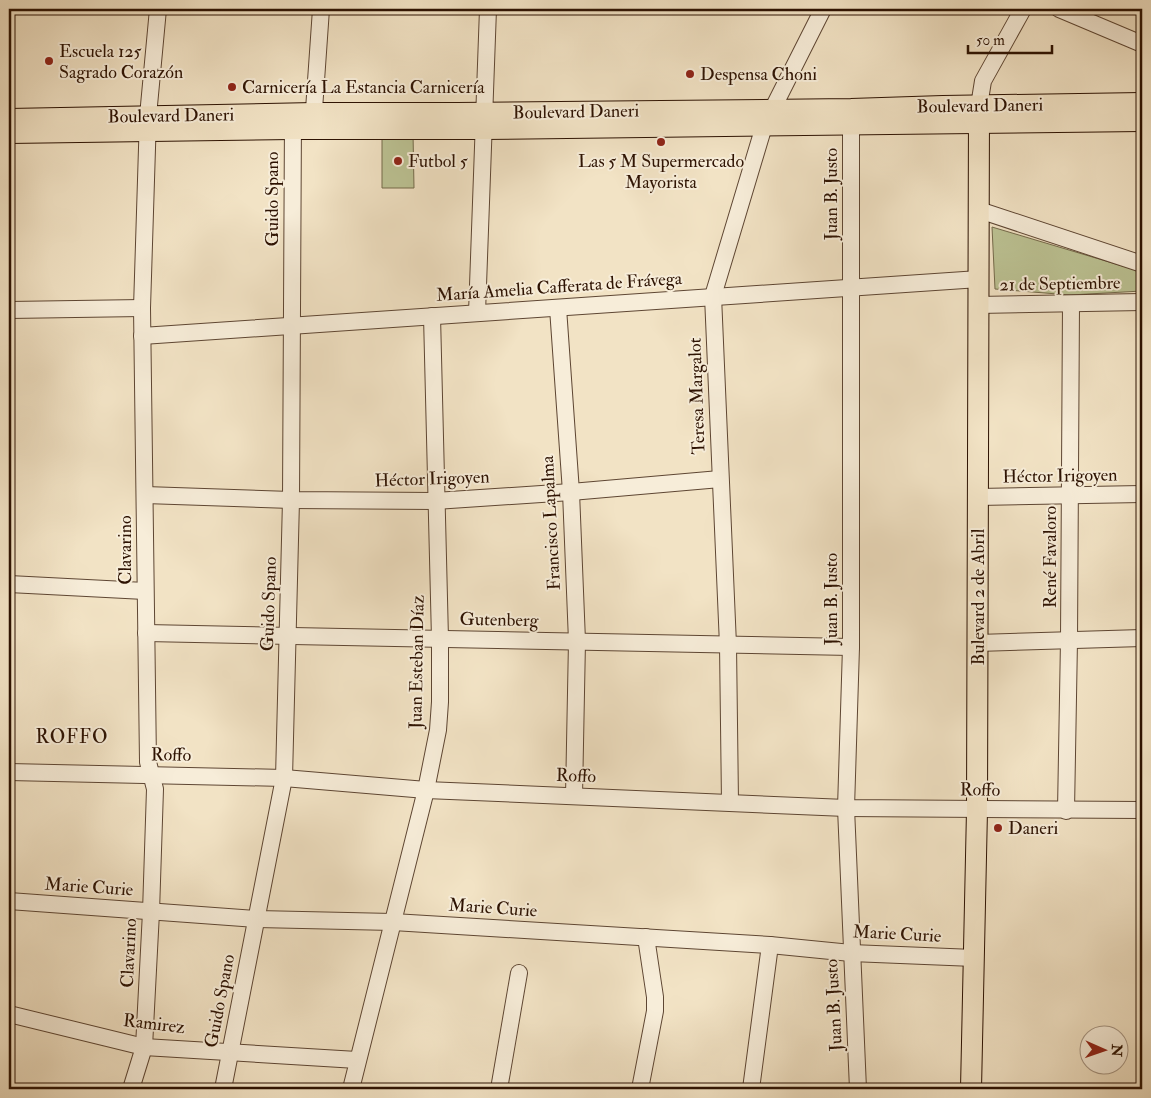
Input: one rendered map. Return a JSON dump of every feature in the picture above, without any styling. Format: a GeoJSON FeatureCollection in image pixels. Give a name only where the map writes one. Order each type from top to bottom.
{"type":"FeatureCollection","features":[{"type":"Feature","properties":{"kind":"main road","name":"Boulevard Daneri"},"geometry":{"type":"LineString","coordinates":[[1065,113],[1142,102]]}},
{"type":"Feature","properties":{"kind":"main road","name":"Boulevard Daneri"},"geometry":{"type":"LineString","coordinates":[[9,134],[40,126],[292,121],[483,121],[1065,113],[1142,121]]}},
{"type":"Feature","properties":{"kind":"main road","name":"Bulevard 2 de Abril"},"geometry":{"type":"LineString","coordinates":[[971,1089],[977,810],[979,114]]}},
{"type":"Feature","properties":{"kind":"main road","name":"Boulevard Daneri"},"geometry":{"type":"LineString","coordinates":[[9,119],[40,126]]}},
{"type":"Feature","properties":{"kind":"street","name":"Clavarino"},"geometry":{"type":"LineString","coordinates":[[131,1089],[144,1047],[152,912],[155,789],[148,762],[142,308],[148,123],[158,9]]}},
{"type":"Feature","properties":{"kind":"street"},"geometry":{"type":"LineString","coordinates":[[313,121],[321,9]]}},
{"type":"Feature","properties":{"kind":"street"},"geometry":{"type":"LineString","coordinates":[[477,313],[488,9]]}},
{"type":"Feature","properties":{"kind":"street","name":"Teresa Margalot"},"geometry":{"type":"LineString","coordinates":[[730,802],[728,645],[713,296],[768,118],[823,9]]}},
{"type":"Feature","properties":{"kind":"street"},"geometry":{"type":"LineString","coordinates":[[979,114],[983,81],[1023,9]]}},
{"type":"Feature","properties":{"kind":"street"},"geometry":{"type":"LineString","coordinates":[[1059,9],[1142,44]]}},
{"type":"Feature","properties":{"kind":"street","name":"Juan B. Justo"},"geometry":{"type":"LineString","coordinates":[[851,117],[851,647],[846,808],[858,1089]]}},
{"type":"Feature","properties":{"kind":"street","name":"Guido Spano"},"geometry":{"type":"LineString","coordinates":[[223,1089],[284,778],[292,500],[292,121]]}},
{"type":"Feature","properties":{"kind":"street"},"geometry":{"type":"LineString","coordinates":[[979,210],[1142,264]]}},
{"type":"Feature","properties":{"kind":"street","name":"María Amelia Cafferata de Frávega"},"geometry":{"type":"LineString","coordinates":[[142,336],[979,279]]}},
{"type":"Feature","properties":{"kind":"street","name":"21 de Septiembre"},"geometry":{"type":"LineString","coordinates":[[978,305],[1142,302]]}},
{"type":"Feature","properties":{"kind":"street","name":"René Favaloro"},"geometry":{"type":"LineString","coordinates":[[1066,811],[1071,304]]}},
{"type":"Feature","properties":{"kind":"street"},"geometry":{"type":"LineString","coordinates":[[9,310],[142,308]]}},
{"type":"Feature","properties":{"kind":"street","name":"Francisco Lapalma"},"geometry":{"type":"LineString","coordinates":[[558,308],[571,492],[577,641],[574,796]]}},
{"type":"Feature","properties":{"kind":"street","name":"Juan Esteban Díaz"},"geometry":{"type":"LineString","coordinates":[[351,1089],[426,790],[438,730],[440,639],[435,501],[432,316]]}},
{"type":"Feature","properties":{"kind":"street","name":"Héctor Irigoyen"},"geometry":{"type":"LineString","coordinates":[[145,495],[292,500],[435,501],[720,479]]}},
{"type":"Feature","properties":{"kind":"street","name":"Héctor Irigoyen"},"geometry":{"type":"LineString","coordinates":[[978,498],[1142,494]]}},
{"type":"Feature","properties":{"kind":"street"},"geometry":{"type":"LineString","coordinates":[[9,584],[145,591]]}},
{"type":"Feature","properties":{"kind":"street","name":"Gutenberg"},"geometry":{"type":"LineString","coordinates":[[146,633],[851,647]]}},
{"type":"Feature","properties":{"kind":"street"},"geometry":{"type":"LineString","coordinates":[[977,643],[1142,638]]}},
{"type":"Feature","properties":{"kind":"street","name":"Roffo"},"geometry":{"type":"LineString","coordinates":[[9,772],[284,778],[426,790],[846,808],[1066,811],[1142,810]]}},
{"type":"Feature","properties":{"kind":"street","name":"Marie Curie"},"geometry":{"type":"LineString","coordinates":[[9,901],[256,919],[393,922],[770,945],[851,953],[974,958]]}},
{"type":"Feature","properties":{"kind":"street"},"geometry":{"type":"LineString","coordinates":[[640,1089],[655,1011],[655,997],[646,938]]}},
{"type":"Feature","properties":{"kind":"street"},"geometry":{"type":"LineString","coordinates":[[751,1089],[770,945]]}},
{"type":"Feature","properties":{"kind":"street"},"geometry":{"type":"LineString","coordinates":[[499,1089],[519,973]]}},
{"type":"Feature","properties":{"kind":"street","name":"Ramirez"},"geometry":{"type":"LineString","coordinates":[[9,1014],[144,1047],[357,1060]]}},
{"type":"Feature","properties":{"kind":"green space","name":"Futbol 5"},"geometry":{"type":"Polygon","coordinates":[[[413,133],[414,188],[382,188],[382,134],[413,133]]]}},
{"type":"Feature","properties":{"kind":"green space"},"geometry":{"type":"Polygon","coordinates":[[[992,227],[1136,270],[1142,278],[1142,291],[1070,295],[995,289],[992,227]]]}},
{"type":"Feature","properties":{"kind":"place","name":"Escuela 125 Sagrado Corazón"},"geometry":{"type":"Point","coordinates":[49,61]}},
{"type":"Feature","properties":{"kind":"place","name":"Despensa Choni"},"geometry":{"type":"Point","coordinates":[690,74]}},
{"type":"Feature","properties":{"kind":"place","name":"Carnicería La Estancia Carnicería"},"geometry":{"type":"Point","coordinates":[232,87]}},
{"type":"Feature","properties":{"kind":"place","name":"Las 5 M Supermercado Mayorista"},"geometry":{"type":"Point","coordinates":[661,142]}},
{"type":"Feature","properties":{"kind":"place","name":"Futbol 5"},"geometry":{"type":"Point","coordinates":[398,161]}},
{"type":"Feature","properties":{"kind":"place","name":"Daneri"},"geometry":{"type":"Point","coordinates":[998,828]}},
{"type":"Feature","properties":{"kind":"district","name":"ROFFO"},"geometry":{"type":"Point","coordinates":[72,737]}}]}
